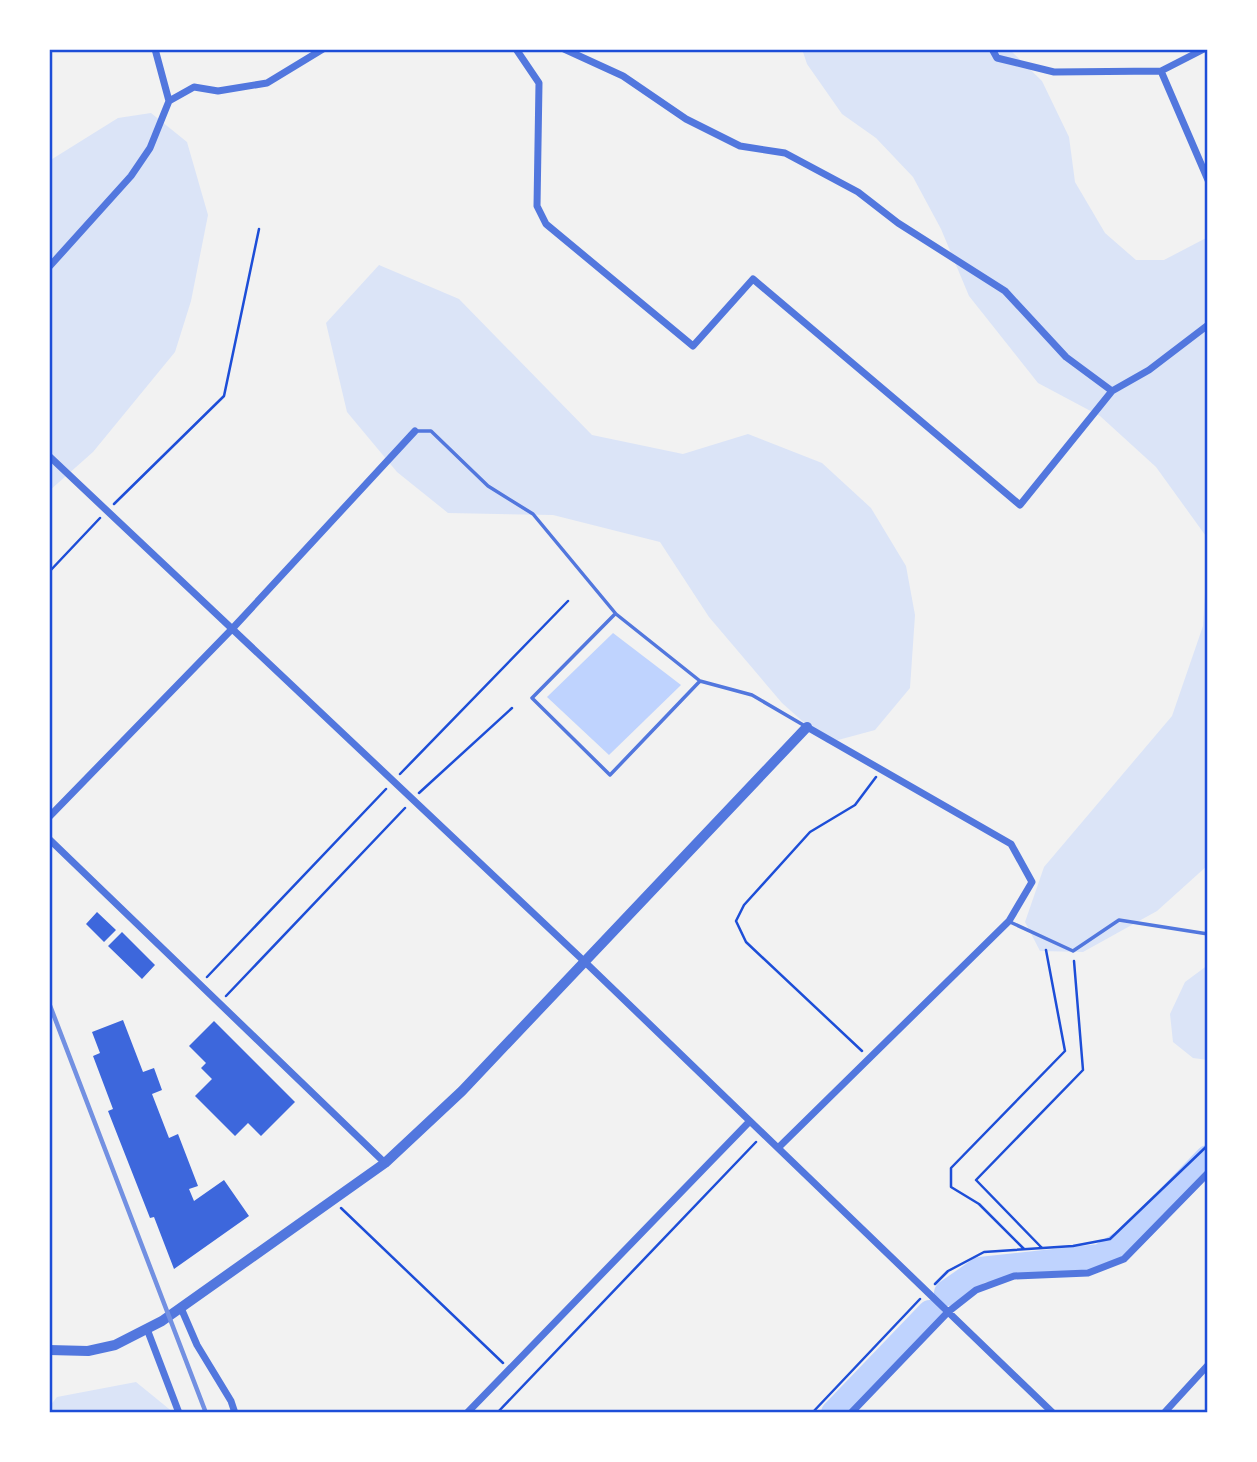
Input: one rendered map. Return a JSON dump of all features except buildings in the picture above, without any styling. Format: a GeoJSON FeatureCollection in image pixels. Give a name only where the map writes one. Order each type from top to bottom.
{"type":"FeatureCollection","features":[{"type":"Feature","properties":{"kind":"street"},"geometry":{"type":"LineString","coordinates":[[49,267],[131,176],[150,148],[169,101],[155,49]]}},
{"type":"Feature","properties":{"kind":"street"},"geometry":{"type":"LineString","coordinates":[[169,101],[194,87],[218,91],[267,83],[323,49]]}},
{"type":"Feature","properties":{"kind":"street"},"geometry":{"type":"LineString","coordinates":[[516,49],[539,83],[537,206],[546,224],[693,346],[753,279],[1020,505],[1112,391],[1149,370],[1208,325]]}},
{"type":"Feature","properties":{"kind":"street"},"geometry":{"type":"LineString","coordinates":[[564,49],[623,76],[685,119],[740,146],[785,153],[858,192],[898,223],[1006,290],[1066,356],[1112,391]]}},
{"type":"Feature","properties":{"kind":"street"},"geometry":{"type":"LineString","coordinates":[[992,49],[997,58],[1054,72],[1161,71],[1203,49]]}},
{"type":"Feature","properties":{"kind":"street"},"geometry":{"type":"LineString","coordinates":[[1161,71],[1208,180]]}},
{"type":"Feature","properties":{"kind":"street"},"geometry":{"type":"LineString","coordinates":[[49,817],[232,629],[415,431]]}},
{"type":"Feature","properties":{"kind":"street"},"geometry":{"type":"LineString","coordinates":[[49,456],[586,963],[1053,1413]]}},
{"type":"Feature","properties":{"kind":"street"},"geometry":{"type":"LineString","coordinates":[[49,1350],[88,1351],[115,1345],[147,1329],[181,1308],[385,1163],[462,1091],[586,963],[807,727],[1011,844],[1032,882],[1009,921],[778,1148]]}},
{"type":"Feature","properties":{"kind":"street"},"geometry":{"type":"LineString","coordinates":[[49,839],[385,1163]]}},
{"type":"Feature","properties":{"kind":"street"},"geometry":{"type":"LineString","coordinates":[[467,1413],[749,1122]]}},
{"type":"Feature","properties":{"kind":"street"},"geometry":{"type":"LineString","coordinates":[[851,1413],[948,1312],[976,1290],[1014,1276],[1088,1273],[1124,1259],[1208,1173]]}},
{"type":"Feature","properties":{"kind":"street"},"geometry":{"type":"LineString","coordinates":[[181,1308],[197,1345],[231,1401],[235,1413]]}},
{"type":"Feature","properties":{"kind":"street"},"geometry":{"type":"LineString","coordinates":[[147,1329],[179,1413]]}},
{"type":"Feature","properties":{"kind":"street"},"geometry":{"type":"LineString","coordinates":[[1164,1413],[1208,1365]]}},
{"type":"Feature","properties":{"kind":"lane"},"geometry":{"type":"LineString","coordinates":[[415,431],[431,431],[488,486],[533,514],[616,614],[700,681],[752,695],[807,727]]}},
{"type":"Feature","properties":{"kind":"lane"},"geometry":{"type":"LineString","coordinates":[[616,614],[532,698],[610,775],[700,681]]}},
{"type":"Feature","properties":{"kind":"lane"},"geometry":{"type":"LineString","coordinates":[[1009,921],[1073,951],[1119,920],[1208,934]]}},
{"type":"Feature","properties":{"kind":"path"},"geometry":{"type":"LineString","coordinates":[[49,572],[224,396],[259,229]]}},
{"type":"Feature","properties":{"kind":"path"},"geometry":{"type":"LineString","coordinates":[[200,984],[568,601]]}},
{"type":"Feature","properties":{"kind":"path"},"geometry":{"type":"LineString","coordinates":[[219,1003],[413,799],[512,708]]}},
{"type":"Feature","properties":{"kind":"path"},"geometry":{"type":"LineString","coordinates":[[869,1058],[746,942],[736,920],[744,905],[810,832],[855,804],[881,769]]}},
{"type":"Feature","properties":{"kind":"path"},"geometry":{"type":"LineString","coordinates":[[1024,1249],[979,1204],[951,1187],[951,1168],[1065,1051],[1044,939]]}},
{"type":"Feature","properties":{"kind":"path"},"geometry":{"type":"LineString","coordinates":[[1043,1248],[976,1180],[1083,1070],[1073,951]]}},
{"type":"Feature","properties":{"kind":"path"},"geometry":{"type":"LineString","coordinates":[[497,1413],[764,1134]]}},
{"type":"Feature","properties":{"kind":"path"},"geometry":{"type":"LineString","coordinates":[[333,1201],[510,1369]]}},
{"type":"Feature","properties":{"kind":"shaded area"},"geometry":{"type":"Polygon","coordinates":[[[802,49],[1009,49],[1042,81],[1069,137],[1075,182],[1105,233],[1136,260],[1164,260],[1208,237],[1208,539],[1156,467],[1100,416],[1038,383],[969,296],[941,229],[913,177],[876,138],[842,114],[807,64],[802,49]]]}},
{"type":"Feature","properties":{"kind":"shaded area"},"geometry":{"type":"Polygon","coordinates":[[[151,113],[187,142],[208,215],[191,301],[175,352],[93,452],[49,491],[49,161],[118,118],[151,113]]]}},
{"type":"Feature","properties":{"kind":"shaded area"},"geometry":{"type":"Polygon","coordinates":[[[379,265],[459,299],[592,435],[683,454],[748,434],[822,463],[871,508],[906,566],[915,615],[910,688],[875,730],[827,743],[782,703],[709,617],[660,542],[553,515],[448,513],[397,472],[347,412],[326,323],[379,265]]]}},
{"type":"Feature","properties":{"kind":"shaded area"},"geometry":{"type":"Polygon","coordinates":[[[1208,543],[1208,865],[1157,911],[1083,952],[1040,951],[1025,922],[1044,867],[1172,716],[1203,626],[1208,543]]]}},
{"type":"Feature","properties":{"kind":"shaded area"},"geometry":{"type":"Polygon","coordinates":[[[1208,965],[1208,1060],[1193,1058],[1173,1042],[1170,1014],[1185,982],[1208,965]]]}},
{"type":"Feature","properties":{"kind":"shaded area"},"geometry":{"type":"Polygon","coordinates":[[[136,1382],[174,1413],[49,1413],[49,1407],[57,1397],[136,1382]]]}},
{"type":"Feature","properties":{"kind":"water"},"geometry":{"type":"Polygon","coordinates":[[[613,633],[681,685],[609,755],[547,697],[613,633]]]}},
{"type":"Feature","properties":{"kind":"waterway"},"geometry":{"type":"LineString","coordinates":[[947,1293],[980,1270],[1100,1257],[1131,1238],[1208,1158]]}},
{"type":"Feature","properties":{"kind":"waterway"},"geometry":{"type":"LineString","coordinates":[[834,1413],[930,1313]]}},
{"type":"Feature","properties":{"kind":"railway"},"geometry":{"type":"LineString","coordinates":[[49,1003],[206,1413]]}}]}
